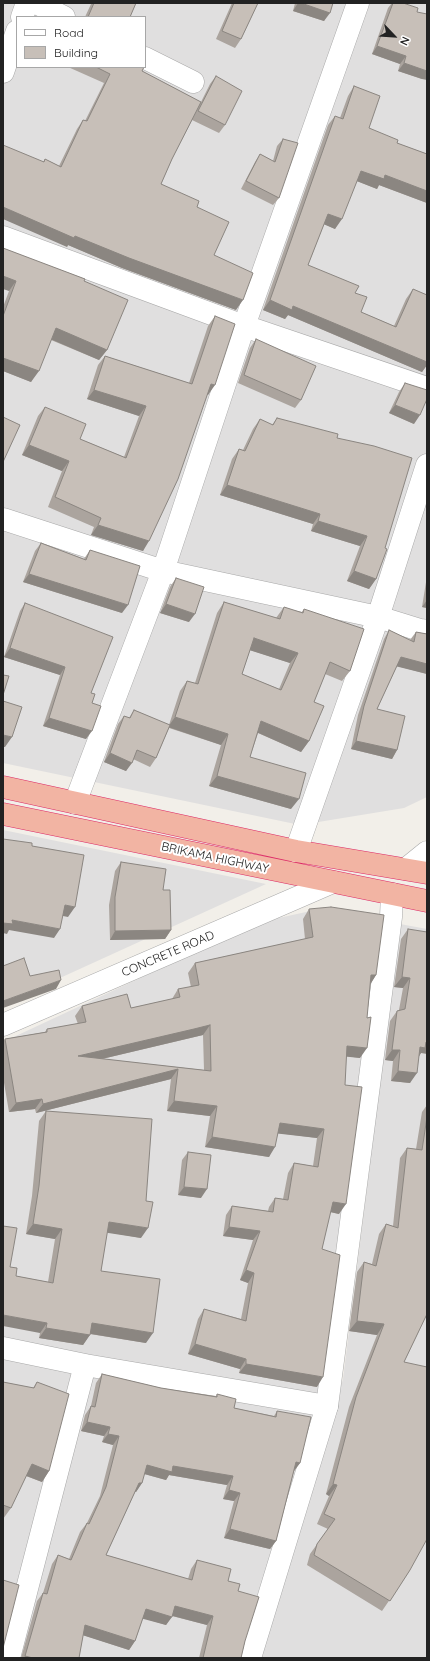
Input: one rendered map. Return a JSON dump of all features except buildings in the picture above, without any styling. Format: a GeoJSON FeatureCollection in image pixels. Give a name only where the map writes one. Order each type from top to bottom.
{"type":"FeatureCollection","features":[{"type":"Feature","properties":{"kind":"highway","name":"BRIKAMA HIGHWAY"},"geometry":{"type":"LineString","coordinates":[[3,787],[296,851],[427,873]]}},
{"type":"Feature","properties":{"kind":"highway","name":"BRIKAMA HIGHWAY"},"geometry":{"type":"LineString","coordinates":[[3,814],[427,901]]}},
{"type":"Feature","properties":{"kind":"street"},"geometry":{"type":"LineString","coordinates":[[22,16],[27,3]]}},
{"type":"Feature","properties":{"kind":"street"},"geometry":{"type":"LineString","coordinates":[[36,3],[62,16]]}},
{"type":"Feature","properties":{"kind":"street"},"geometry":{"type":"LineString","coordinates":[[75,803],[163,571],[244,326],[358,3]]}},
{"type":"Feature","properties":{"kind":"street"},"geometry":{"type":"LineString","coordinates":[[3,72],[16,34]]}},
{"type":"Feature","properties":{"kind":"street"},"geometry":{"type":"LineString","coordinates":[[146,58],[193,82]]}},
{"type":"Feature","properties":{"kind":"street"},"geometry":{"type":"LineString","coordinates":[[3,237],[244,326],[427,388]]}},
{"type":"Feature","properties":{"kind":"street"},"geometry":{"type":"LineString","coordinates":[[296,851],[378,617],[427,465]]}},
{"type":"Feature","properties":{"kind":"street"},"geometry":{"type":"LineString","coordinates":[[3,519],[163,571],[378,617],[427,631]]}},
{"type":"Feature","properties":{"kind":"street"},"geometry":{"type":"LineString","coordinates":[[406,869],[427,852]]}},
{"type":"Feature","properties":{"kind":"street","name":"CONCRETE ROAD"},"geometry":{"type":"LineString","coordinates":[[3,1025],[334,882]]}},
{"type":"Feature","properties":{"kind":"street"},"geometry":{"type":"LineString","coordinates":[[250,1658],[327,1406],[388,941],[392,894]]}},
{"type":"Feature","properties":{"kind":"street"},"geometry":{"type":"LineString","coordinates":[[3,1348],[85,1365],[327,1406]]}},
{"type":"Feature","properties":{"kind":"street"},"geometry":{"type":"LineString","coordinates":[[9,1658],[85,1365]]}},
{"type":"Feature","properties":{"kind":"shaded area"},"geometry":{"type":"Polygon","coordinates":[[[3,3],[427,3],[427,797],[404,808],[300,825],[3,763],[3,3]]]}},
{"type":"Feature","properties":{"kind":"shaded area"},"geometry":{"type":"Polygon","coordinates":[[[3,830],[266,884],[3,1004],[3,830]]]}},
{"type":"Feature","properties":{"kind":"shaded area"},"geometry":{"type":"Polygon","coordinates":[[[320,909],[388,923],[323,1395],[247,1658],[3,1658],[3,1042],[260,922],[320,909]]]}},
{"type":"Feature","properties":{"kind":"shaded area"},"geometry":{"type":"Polygon","coordinates":[[[400,924],[427,929],[427,1658],[256,1658],[343,1379],[400,924]]]}}]}
